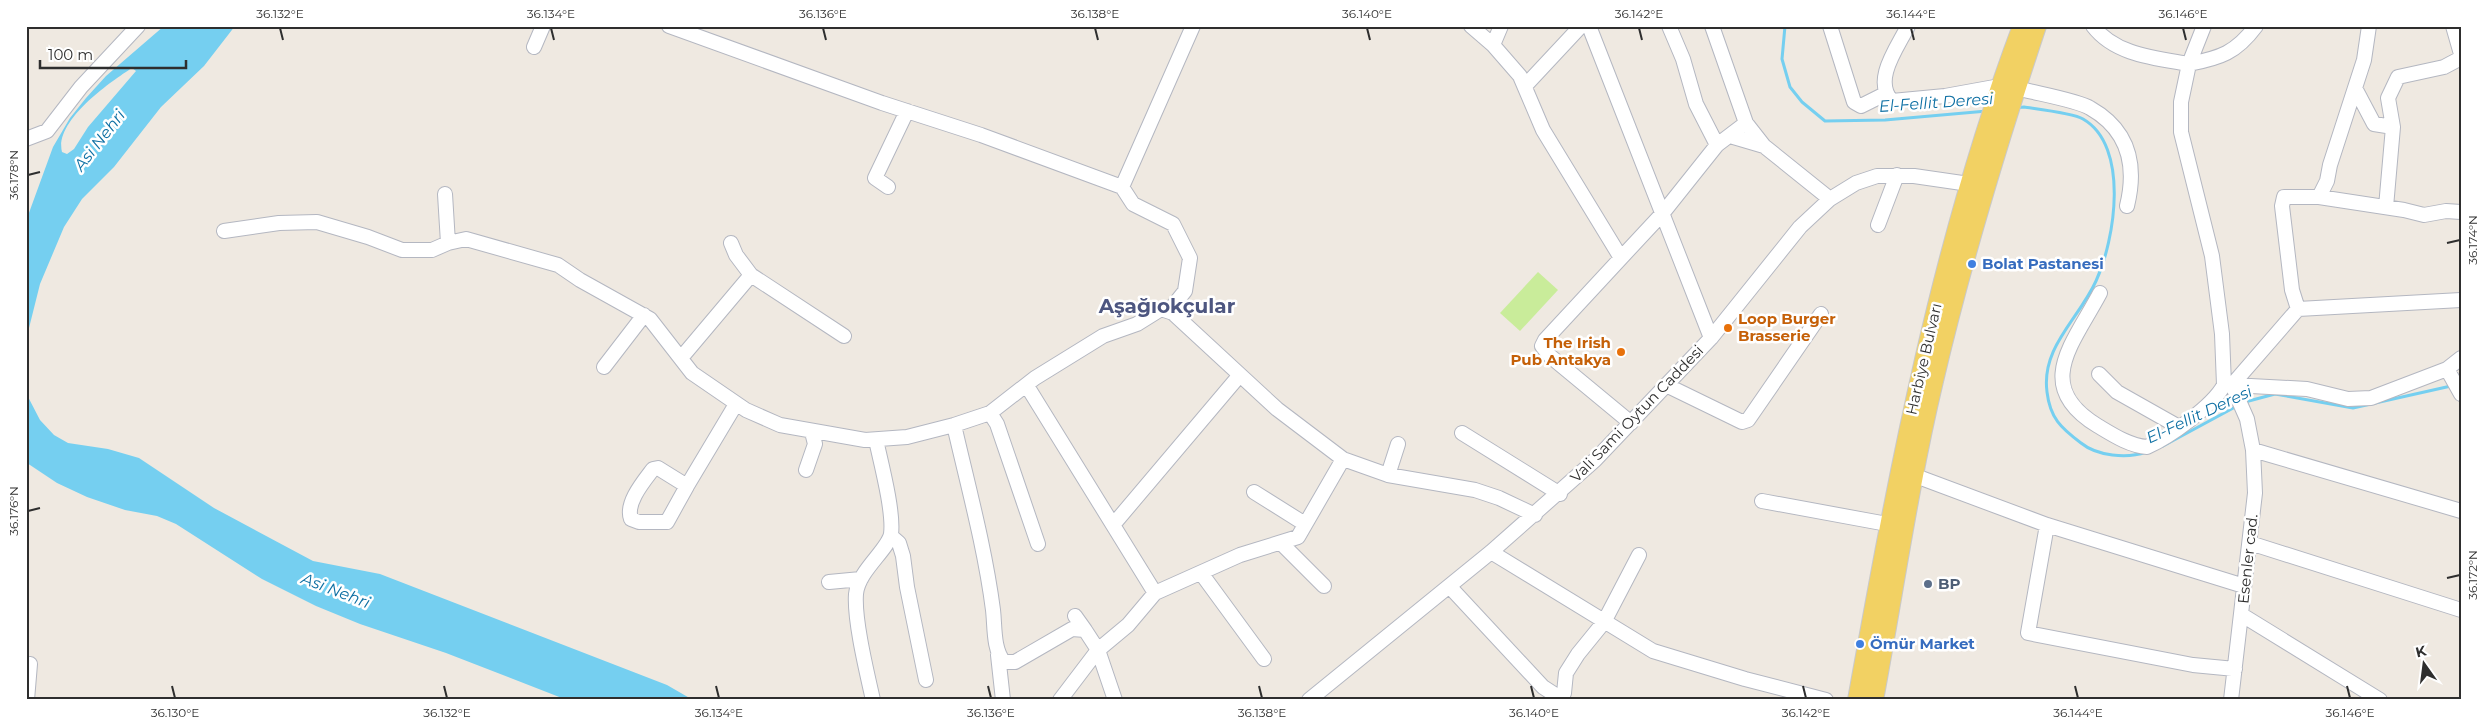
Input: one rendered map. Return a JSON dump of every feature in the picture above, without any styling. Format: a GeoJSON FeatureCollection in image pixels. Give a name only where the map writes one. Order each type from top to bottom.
{"type":"FeatureCollection","features":[{"type":"Feature","properties":{"kind":"main road","name":"Harbiye Bulvarı"},"geometry":{"type":"LineString","coordinates":[[1907,473],[1934,382],[1992,138],[2008,87],[2022,26]]}},
{"type":"Feature","properties":{"kind":"main road","name":"Harbiye Bulvarı"},"geometry":{"type":"LineString","coordinates":[[2008,87],[2037,26]]}},
{"type":"Feature","properties":{"kind":"main road","name":"Harbiye Bulvarı"},"geometry":{"type":"LineString","coordinates":[[1856,700],[1907,473],[1932,323],[1969,184],[1992,138]]}},
{"type":"Feature","properties":{"kind":"main road","name":"Harbiye Bulvarı"},"geometry":{"type":"LineString","coordinates":[[1874,700],[1896,526]]}},
{"type":"Feature","properties":{"kind":"street"},"geometry":{"type":"LineString","coordinates":[[26,139],[47,131],[81,87],[138,26]]}},
{"type":"Feature","properties":{"kind":"street"},"geometry":{"type":"LineString","coordinates":[[534,47],[543,26]]}},
{"type":"Feature","properties":{"kind":"street"},"geometry":{"type":"LineString","coordinates":[[669,26],[907,111],[981,135],[1122,187],[1133,204],[1173,224],[1190,258],[1185,291],[1169,312]]}},
{"type":"Feature","properties":{"kind":"street"},"geometry":{"type":"LineString","coordinates":[[1122,187],[1193,26]]}},
{"type":"Feature","properties":{"kind":"street"},"geometry":{"type":"LineString","coordinates":[[1471,26],[1493,46],[1520,76],[1543,130],[1621,258]]}},
{"type":"Feature","properties":{"kind":"street"},"geometry":{"type":"LineString","coordinates":[[1493,46],[1501,26]]}},
{"type":"Feature","properties":{"kind":"street"},"geometry":{"type":"LineString","coordinates":[[1525,86],[1581,26]]}},
{"type":"Feature","properties":{"kind":"street"},"geometry":{"type":"LineString","coordinates":[[1589,26],[1711,338]]}},
{"type":"Feature","properties":{"kind":"street"},"geometry":{"type":"LineString","coordinates":[[1669,26],[1683,59],[1696,104],[1717,146]]}},
{"type":"Feature","properties":{"kind":"street"},"geometry":{"type":"LineString","coordinates":[[1712,26],[1746,123],[1764,146],[1830,199]]}},
{"type":"Feature","properties":{"kind":"street"},"geometry":{"type":"LineString","coordinates":[[1830,26],[1854,102],[1861,106],[1885,94]]}},
{"type":"Feature","properties":{"kind":"street"},"geometry":{"type":"LineString","coordinates":[[1908,26],[1885,74],[1883,87],[1885,94],[1892,101],[2008,87],[2089,107],[2114,126],[2122,136],[2132,169],[2131,188],[2126,206]]}},
{"type":"Feature","properties":{"kind":"street"},"geometry":{"type":"LineString","coordinates":[[2093,26],[2101,36],[2124,50],[2151,58],[2188,64],[2219,58],[2227,54],[2256,26]]}},
{"type":"Feature","properties":{"kind":"street"},"geometry":{"type":"LineString","coordinates":[[2204,26],[2188,64],[2181,102],[2181,132],[2212,256],[2231,389]]}},
{"type":"Feature","properties":{"kind":"street"},"geometry":{"type":"LineString","coordinates":[[2319,197],[2327,181],[2330,165],[2364,60],[2369,26]]}},
{"type":"Feature","properties":{"kind":"street"},"geometry":{"type":"LineString","coordinates":[[2453,26],[2461,54]]}},
{"type":"Feature","properties":{"kind":"street"},"geometry":{"type":"LineString","coordinates":[[2386,207],[2393,127],[2388,98],[2398,77],[2444,67],[2461,58]]}},
{"type":"Feature","properties":{"kind":"street"},"geometry":{"type":"LineString","coordinates":[[2355,88],[2374,124],[2393,127]]}},
{"type":"Feature","properties":{"kind":"street"},"geometry":{"type":"LineString","coordinates":[[888,187],[874,178],[907,111]]}},
{"type":"Feature","properties":{"kind":"street"},"geometry":{"type":"LineString","coordinates":[[1631,423],[1550,356],[1542,346],[1545,340],[1662,214],[1717,146],[1746,123]]}},
{"type":"Feature","properties":{"kind":"street"},"geometry":{"type":"LineString","coordinates":[[1730,136],[1764,146]]}},
{"type":"Feature","properties":{"kind":"street"},"geometry":{"type":"LineString","coordinates":[[1878,225],[1897,175]]}},
{"type":"Feature","properties":{"kind":"street","name":"Vali Sami Oytun Caddesi"},"geometry":{"type":"LineString","coordinates":[[1309,700],[1560,494],[1631,423],[1711,338],[1800,227],[1830,199],[1867,179],[1897,175],[1969,184]]}},
{"type":"Feature","properties":{"kind":"street"},"geometry":{"type":"LineString","coordinates":[[445,194],[448,243]]}},
{"type":"Feature","properties":{"kind":"street"},"geometry":{"type":"LineString","coordinates":[[2298,309],[2292,290],[2282,206],[2284,197],[2319,197],[2424,215],[2446,211],[2461,212]]}},
{"type":"Feature","properties":{"kind":"street"},"geometry":{"type":"LineString","coordinates":[[224,231],[279,223],[317,222],[368,237],[402,250],[432,250],[448,243],[466,239],[558,265],[580,280],[650,318],[692,373],[736,404],[780,425],[865,440],[907,437],[954,425],[990,412],[1027,386],[1035,378],[1102,336],[1137,324],[1161,309],[1169,312],[1277,410],[1343,459],[1388,475],[1475,490],[1499,498],[1535,515]]}},
{"type":"Feature","properties":{"kind":"street"},"geometry":{"type":"LineString","coordinates":[[731,243],[736,255],[751,275],[844,336]]}},
{"type":"Feature","properties":{"kind":"street"},"geometry":{"type":"LineString","coordinates":[[681,358],[751,275]]}},
{"type":"Feature","properties":{"kind":"street"},"geometry":{"type":"LineString","coordinates":[[2100,293],[2063,365],[2061,382],[2065,393],[2078,412],[2138,446],[2147,447],[2154,444],[2231,389],[2298,309],[2461,300]]}},
{"type":"Feature","properties":{"kind":"street"},"geometry":{"type":"LineString","coordinates":[[1666,385],[1742,422],[1748,420],[1821,314]]}},
{"type":"Feature","properties":{"kind":"street"},"geometry":{"type":"LineString","coordinates":[[604,367],[644,316]]}},
{"type":"Feature","properties":{"kind":"street"},"geometry":{"type":"LineString","coordinates":[[2231,389],[2307,389],[2348,399],[2371,398],[2454,383],[2461,358]]}},
{"type":"Feature","properties":{"kind":"street"},"geometry":{"type":"LineString","coordinates":[[2099,374],[2117,392],[2179,426]]}},
{"type":"Feature","properties":{"kind":"street"},"geometry":{"type":"LineString","coordinates":[[1113,525],[1239,376]]}},
{"type":"Feature","properties":{"kind":"street"},"geometry":{"type":"LineString","coordinates":[[1027,386],[1155,593]]}},
{"type":"Feature","properties":{"kind":"street","name":"Esenler cad."},"geometry":{"type":"LineString","coordinates":[[2231,389],[2247,419],[2253,450],[2255,493],[2231,700]]}},
{"type":"Feature","properties":{"kind":"street"},"geometry":{"type":"LineString","coordinates":[[687,486],[658,468],[653,469],[630,506],[629,513],[631,519],[639,522],[667,522],[736,404]]}},
{"type":"Feature","properties":{"kind":"street"},"geometry":{"type":"LineString","coordinates":[[990,412],[997,424],[1038,544]]}},
{"type":"Feature","properties":{"kind":"street"},"geometry":{"type":"LineString","coordinates":[[954,425],[993,609],[1003,700]]}},
{"type":"Feature","properties":{"kind":"street"},"geometry":{"type":"LineString","coordinates":[[806,470],[816,444],[812,432]]}},
{"type":"Feature","properties":{"kind":"street"},"geometry":{"type":"LineString","coordinates":[[1462,433],[1560,494]]}},
{"type":"Feature","properties":{"kind":"street"},"geometry":{"type":"LineString","coordinates":[[873,700],[858,618],[856,593],[861,579],[891,536],[889,511],[876,440]]}},
{"type":"Feature","properties":{"kind":"street"},"geometry":{"type":"LineString","coordinates":[[1388,475],[1398,444]]}},
{"type":"Feature","properties":{"kind":"street"},"geometry":{"type":"LineString","coordinates":[[2253,450],[2461,511]]}},
{"type":"Feature","properties":{"kind":"street"},"geometry":{"type":"LineString","coordinates":[[1060,700],[1098,650],[1128,625],[1155,593],[1240,555],[1298,537],[1343,459]]}},
{"type":"Feature","properties":{"kind":"street"},"geometry":{"type":"LineString","coordinates":[[1907,473],[2047,524],[2244,586]]}},
{"type":"Feature","properties":{"kind":"street"},"geometry":{"type":"LineString","coordinates":[[1254,492],[1305,524]]}},
{"type":"Feature","properties":{"kind":"street"},"geometry":{"type":"LineString","coordinates":[[1762,501],[1896,526]]}},
{"type":"Feature","properties":{"kind":"street"},"geometry":{"type":"LineString","coordinates":[[2047,524],[2028,633],[2193,665],[2235,669]]}},
{"type":"Feature","properties":{"kind":"street"},"geometry":{"type":"LineString","coordinates":[[891,536],[898,543],[903,556],[907,587],[926,680]]}},
{"type":"Feature","properties":{"kind":"street"},"geometry":{"type":"LineString","coordinates":[[1281,543],[1324,586]]}},
{"type":"Feature","properties":{"kind":"street"},"geometry":{"type":"LineString","coordinates":[[2250,543],[2461,610]]}},
{"type":"Feature","properties":{"kind":"street"},"geometry":{"type":"LineString","coordinates":[[1491,552],[1654,651],[1744,679],[1826,700]]}},
{"type":"Feature","properties":{"kind":"street"},"geometry":{"type":"LineString","coordinates":[[1449,586],[1543,687],[1564,698],[1566,673],[1578,654],[1604,622],[1639,555]]}},
{"type":"Feature","properties":{"kind":"street"},"geometry":{"type":"LineString","coordinates":[[1201,573],[1264,659]]}},
{"type":"Feature","properties":{"kind":"street"},"geometry":{"type":"LineString","coordinates":[[829,582],[861,579]]}},
{"type":"Feature","properties":{"kind":"street"},"geometry":{"type":"LineString","coordinates":[[2242,615],[2380,700]]}},
{"type":"Feature","properties":{"kind":"street"},"geometry":{"type":"LineString","coordinates":[[1075,616],[1098,650],[1115,700]]}},
{"type":"Feature","properties":{"kind":"street"},"geometry":{"type":"LineString","coordinates":[[998,654],[1004,662],[1015,662],[1044,640],[1072,629],[1085,630]]}},
{"type":"Feature","properties":{"kind":"street"},"geometry":{"type":"LineString","coordinates":[[27,700],[30,664]]}},
{"type":"Feature","properties":{"kind":"green space"},"geometry":{"type":"Polygon","coordinates":[[[1538,272],[1558,290],[1520,331],[1500,313],[1538,272]]]}},
{"type":"Feature","properties":{"kind":"water","name":"Asi Nehri"},"geometry":{"type":"Polygon","coordinates":[[[164,26],[235,26],[204,66],[161,107],[114,167],[82,199],[64,227],[40,284],[26,340],[26,221],[53,147],[70,118],[106,76],[164,26]],[[132,68],[111,83],[75,115],[66,128],[62,140],[62,152],[67,154],[74,149],[88,127],[136,71],[132,68]]]}},
{"type":"Feature","properties":{"kind":"water","name":"Asi Nehri"},"geometry":{"type":"Polygon","coordinates":[[[26,393],[40,420],[54,435],[68,443],[108,449],[139,458],[214,508],[313,561],[380,574],[667,685],[693,700],[567,700],[446,653],[360,624],[316,606],[262,579],[176,524],[157,516],[125,510],[87,497],[57,483],[27,463],[26,393]]]}},
{"type":"Feature","properties":{"kind":"waterway","name":"El-Fellit Deresi"},"geometry":{"type":"LineString","coordinates":[[1785,26],[1782,59],[1790,87],[1802,102],[1825,121],[1885,120],[1987,111]]}},
{"type":"Feature","properties":{"kind":"waterway","name":"El-Fellit Deresi"},"geometry":{"type":"LineString","coordinates":[[2015,108],[2024,107],[2055,112],[2083,119],[2098,132],[2108,150],[2113,171],[2113,219],[2109,242],[2096,281],[2055,347],[2050,361],[2047,376],[2047,392],[2051,409],[2062,427],[2081,443],[2095,451],[2121,456],[2146,452]]}},
{"type":"Feature","properties":{"kind":"waterway","name":"El-Fellit Deresi"},"geometry":{"type":"LineString","coordinates":[[2245,402],[2275,394],[2353,408],[2451,386]]}},
{"type":"Feature","properties":{"kind":"waterway","name":"El-Fellit Deresi"},"geometry":{"type":"LineString","coordinates":[[2163,446],[2237,406]]}},
{"type":"Feature","properties":{"kind":"place","name":"Bolat Pastanesi"},"geometry":{"type":"Point","coordinates":[1972,264]}},
{"type":"Feature","properties":{"kind":"place","name":"Loop Burger Brasserie"},"geometry":{"type":"Point","coordinates":[1728,328]}},
{"type":"Feature","properties":{"kind":"place","name":"The Irish Pub Antakya"},"geometry":{"type":"Point","coordinates":[1621,352]}},
{"type":"Feature","properties":{"kind":"place","name":"BP"},"geometry":{"type":"Point","coordinates":[1928,584]}},
{"type":"Feature","properties":{"kind":"place","name":"Ömür Market"},"geometry":{"type":"Point","coordinates":[1860,644]}},
{"type":"Feature","properties":{"kind":"district","name":"Aşağıokçular"},"geometry":{"type":"Point","coordinates":[1167,306]}}]}
